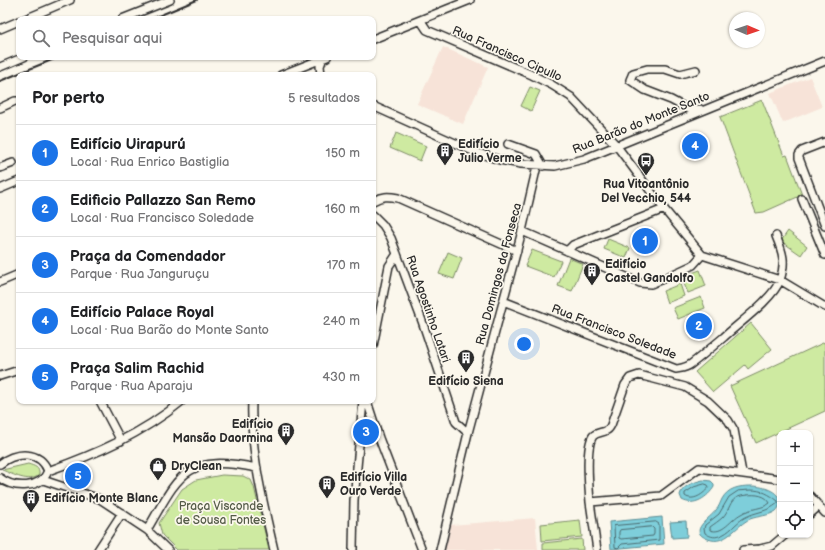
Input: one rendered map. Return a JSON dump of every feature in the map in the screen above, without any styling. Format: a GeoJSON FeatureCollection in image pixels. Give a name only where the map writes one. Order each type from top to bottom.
{"type":"FeatureCollection","features":[{"type":"Feature","properties":{"kind":"street"},"geometry":{"type":"LineString","coordinates":[[32,16],[70,0]]}},
{"type":"Feature","properties":{"kind":"street"},"geometry":{"type":"LineString","coordinates":[[130,16],[170,0]]}},
{"type":"Feature","properties":{"kind":"street"},"geometry":{"type":"LineString","coordinates":[[376,38],[470,0]]}},
{"type":"Feature","properties":{"kind":"street","name":"Rua Francisco Cipullo"},"geometry":{"type":"LineString","coordinates":[[421,21],[427,30],[552,85],[571,97],[616,145],[664,209],[702,254]]}},
{"type":"Feature","properties":{"kind":"street"},"geometry":{"type":"LineString","coordinates":[[0,29],[16,22]]}},
{"type":"Feature","properties":{"kind":"street"},"geometry":{"type":"LineString","coordinates":[[0,67],[17,60]]}},
{"type":"Feature","properties":{"kind":"street"},"geometry":{"type":"LineString","coordinates":[[289,72],[320,60]]}},
{"type":"Feature","properties":{"kind":"street"},"geometry":{"type":"LineString","coordinates":[[321,72],[320,66],[324,60]]}},
{"type":"Feature","properties":{"kind":"street","name":"Rua Barão do Monte Santo"},"geometry":{"type":"LineString","coordinates":[[376,107],[475,152],[500,160],[521,164],[555,166],[572,163],[825,61]]}},
{"type":"Feature","properties":{"kind":"street"},"geometry":{"type":"LineString","coordinates":[[696,70],[680,74],[665,69],[647,69],[633,73],[630,80],[645,90],[671,100],[688,109],[704,109]]}},
{"type":"Feature","properties":{"kind":"street"},"geometry":{"type":"LineString","coordinates":[[0,108],[16,101]]}},
{"type":"Feature","properties":{"kind":"street"},"geometry":{"type":"LineString","coordinates":[[825,142],[802,151],[799,155],[825,226]]}},
{"type":"Feature","properties":{"kind":"street"},"geometry":{"type":"LineString","coordinates":[[508,144],[536,154],[540,166]]}},
{"type":"Feature","properties":{"kind":"street"},"geometry":{"type":"LineString","coordinates":[[0,168],[13,163]]}},
{"type":"Feature","properties":{"kind":"street","name":"Rua Domingos da Fonseca"},"geometry":{"type":"LineString","coordinates":[[440,550],[468,433],[540,166]]}},
{"type":"Feature","properties":{"kind":"street"},"geometry":{"type":"LineString","coordinates":[[0,189],[16,182]]}},
{"type":"Feature","properties":{"kind":"street"},"geometry":{"type":"LineString","coordinates":[[376,199],[385,196],[398,198],[517,251]]}},
{"type":"Feature","properties":{"kind":"street"},"geometry":{"type":"LineString","coordinates":[[802,198],[825,255]]}},
{"type":"Feature","properties":{"kind":"street"},"geometry":{"type":"LineString","coordinates":[[568,251],[573,244],[664,209]]}},
{"type":"Feature","properties":{"kind":"street","name":"Rua Agostinho Latari"},"geometry":{"type":"LineString","coordinates":[[376,218],[387,231],[397,254],[456,422],[468,433]]}},
{"type":"Feature","properties":{"kind":"street"},"geometry":{"type":"LineString","coordinates":[[522,231],[640,283],[646,284],[655,282],[693,265],[702,254],[780,280],[825,307]]}},
{"type":"Feature","properties":{"kind":"street"},"geometry":{"type":"LineString","coordinates":[[776,236],[784,262],[780,280]]}},
{"type":"Feature","properties":{"kind":"street"},"geometry":{"type":"LineString","coordinates":[[376,331],[389,266],[397,254]]}},
{"type":"Feature","properties":{"kind":"street"},"geometry":{"type":"LineString","coordinates":[[0,282],[16,275]]}},
{"type":"Feature","properties":{"kind":"street","name":"Rua Francisco Soledade"},"geometry":{"type":"LineString","coordinates":[[504,301],[676,369],[690,365],[703,355],[755,310],[778,286],[780,280]]}},
{"type":"Feature","properties":{"kind":"street"},"geometry":{"type":"LineString","coordinates":[[0,376],[16,371]]}},
{"type":"Feature","properties":{"kind":"street"},"geometry":{"type":"LineString","coordinates":[[597,550],[590,502],[588,472],[590,445],[593,436],[599,432],[607,430],[612,425],[625,385],[630,378],[639,375],[685,387],[708,401],[728,420],[734,430],[742,473]]}},
{"type":"Feature","properties":{"kind":"street"},"geometry":{"type":"LineString","coordinates":[[102,404],[121,441]]}},
{"type":"Feature","properties":{"kind":"street"},"geometry":{"type":"LineString","coordinates":[[0,478],[8,482],[32,485],[43,480],[48,470],[85,458],[121,441],[152,423],[178,404]]}},
{"type":"Feature","properties":{"kind":"street"},"geometry":{"type":"LineString","coordinates":[[252,404],[253,434],[257,468],[274,550]]}},
{"type":"Feature","properties":{"kind":"street"},"geometry":{"type":"LineString","coordinates":[[353,550],[354,500],[362,404]]}},
{"type":"Feature","properties":{"kind":"street"},"geometry":{"type":"LineString","coordinates":[[367,404],[422,550]]}},
{"type":"Feature","properties":{"kind":"street"},"geometry":{"type":"LineString","coordinates":[[0,464],[13,458],[30,455],[37,457],[44,462],[48,470]]}},
{"type":"Feature","properties":{"kind":"street"},"geometry":{"type":"LineString","coordinates":[[147,530],[168,493],[184,474],[193,468],[204,464],[231,463],[257,468]]}},
{"type":"Feature","properties":{"kind":"street"},"geometry":{"type":"LineString","coordinates":[[590,502],[661,496],[699,468],[777,479]]}},
{"type":"Feature","properties":{"kind":"street"},"geometry":{"type":"LineString","coordinates":[[43,480],[100,499],[147,530],[168,550]]}},
{"type":"Feature","properties":{"kind":"street"},"geometry":{"type":"LineString","coordinates":[[813,499],[825,513]]}},
{"type":"Feature","properties":{"kind":"street"},"geometry":{"type":"LineString","coordinates":[[813,511],[819,506]]}},
{"type":"Feature","properties":{"kind":"street"},"geometry":{"type":"LineString","coordinates":[[98,550],[122,513]]}},
{"type":"Feature","properties":{"kind":"street"},"geometry":{"type":"LineString","coordinates":[[742,550],[760,549],[772,546],[781,538]]}},
{"type":"Feature","properties":{"kind":"shaded area"},"geometry":{"type":"Polygon","coordinates":[[[443,47],[488,67],[463,124],[417,104],[443,47]]]}},
{"type":"Feature","properties":{"kind":"shaded area"},"geometry":{"type":"Polygon","coordinates":[[[810,77],[822,107],[783,123],[770,93],[810,77]]]}},
{"type":"Feature","properties":{"kind":"shaded area"},"geometry":{"type":"Polygon","coordinates":[[[535,518],[538,550],[445,550],[451,525],[535,518]]]}},
{"type":"Feature","properties":{"kind":"green space"},"geometry":{"type":"Polygon","coordinates":[[[530,87],[540,91],[531,111],[521,106],[530,87]]]}},
{"type":"Feature","properties":{"kind":"green space"},"geometry":{"type":"Polygon","coordinates":[[[762,100],[784,156],[787,155],[802,195],[764,212],[756,213],[720,117],[762,100]]]}},
{"type":"Feature","properties":{"kind":"green space"},"geometry":{"type":"Polygon","coordinates":[[[396,133],[426,146],[420,161],[390,148],[396,133]]]}},
{"type":"Feature","properties":{"kind":"green space"},"geometry":{"type":"Polygon","coordinates":[[[788,231],[807,246],[801,255],[781,241],[788,231]]]}},
{"type":"Feature","properties":{"kind":"green space"},"geometry":{"type":"Polygon","coordinates":[[[608,239],[630,248],[626,258],[604,249],[608,239]]]}},
{"type":"Feature","properties":{"kind":"green space"},"geometry":{"type":"Polygon","coordinates":[[[532,250],[561,261],[554,277],[525,266],[532,250]]]}},
{"type":"Feature","properties":{"kind":"green space"},"geometry":{"type":"Polygon","coordinates":[[[448,252],[462,258],[454,279],[439,274],[448,252]]]}},
{"type":"Feature","properties":{"kind":"green space"},"geometry":{"type":"Polygon","coordinates":[[[569,258],[583,264],[572,291],[558,286],[569,258]]]}},
{"type":"Feature","properties":{"kind":"green space"},"geometry":{"type":"Polygon","coordinates":[[[700,270],[706,286],[688,293],[681,277],[700,270]]]}},
{"type":"Feature","properties":{"kind":"green space"},"geometry":{"type":"Polygon","coordinates":[[[680,284],[684,296],[667,303],[663,291],[680,284]]]}},
{"type":"Feature","properties":{"kind":"green space"},"geometry":{"type":"Polygon","coordinates":[[[701,297],[705,308],[678,319],[673,308],[701,297]]]}},
{"type":"Feature","properties":{"kind":"green space"},"geometry":{"type":"Polygon","coordinates":[[[751,323],[772,349],[748,369],[745,365],[713,392],[695,372],[751,323]]]}},
{"type":"Feature","properties":{"kind":"green space"},"geometry":{"type":"Polygon","coordinates":[[[825,342],[825,411],[784,430],[777,430],[777,433],[756,443],[730,386],[825,342]]]}},
{"type":"Feature","properties":{"kind":"green space"},"geometry":{"type":"Polygon","coordinates":[[[28,464],[39,470],[39,475],[35,478],[31,479],[16,476],[2,470],[28,464]]]}},
{"type":"Feature","properties":{"kind":"green space","name":"Praça Visconde de Sousa Fontes"},"geometry":{"type":"Polygon","coordinates":[[[222,475],[243,476],[251,480],[269,550],[177,550],[162,535],[159,523],[182,489],[196,480],[222,475]]]}},
{"type":"Feature","properties":{"kind":"green space"},"geometry":{"type":"Polygon","coordinates":[[[580,520],[582,537],[542,541],[541,524],[580,520]]]}},
{"type":"Feature","properties":{"kind":"green space"},"geometry":{"type":"Polygon","coordinates":[[[582,539],[583,550],[543,550],[543,543],[582,539]]]}},
{"type":"Feature","properties":{"kind":"water"},"geometry":{"type":"Polygon","coordinates":[[[703,480],[711,481],[714,484],[714,487],[708,494],[696,502],[687,502],[682,500],[680,495],[683,489],[692,483],[703,480]]]}},
{"type":"Feature","properties":{"kind":"water"},"geometry":{"type":"Polygon","coordinates":[[[742,486],[760,487],[773,492],[777,495],[777,510],[770,514],[750,519],[720,540],[708,539],[702,536],[699,532],[702,524],[717,509],[724,495],[731,490],[742,486]]]}},
{"type":"Feature","properties":{"kind":"water"},"geometry":{"type":"Polygon","coordinates":[[[662,517],[664,544],[611,549],[609,522],[662,517]]]}},
{"type":"Feature","properties":{"kind":"water"},"geometry":{"type":"Polygon","coordinates":[[[686,521],[687,537],[672,538],[670,522],[686,521]]]}},
{"type":"Feature","properties":{"kind":"railway"},"geometry":{"type":"LineString","coordinates":[[158,16],[197,0]]}},
{"type":"Feature","properties":{"kind":"railway"},"geometry":{"type":"LineString","coordinates":[[22,72],[52,60]]}},
{"type":"Feature","properties":{"kind":"railway"},"geometry":{"type":"LineString","coordinates":[[0,81],[16,74]]}},
{"type":"Feature","properties":{"kind":"place","name":"Edifício Palace Royal"},"geometry":{"type":"Point","coordinates":[695,146]}},
{"type":"Feature","properties":{"kind":"place","name":"Edifício Julio Verme"},"geometry":{"type":"Point","coordinates":[445,166]}},
{"type":"Feature","properties":{"kind":"place","name":"Rua Vitoantônio Del Vecchio, 544"},"geometry":{"type":"Point","coordinates":[646,176]}},
{"type":"Feature","properties":{"kind":"place","name":"Edifício Uirapurú"},"geometry":{"type":"Point","coordinates":[645,241]}},
{"type":"Feature","properties":{"kind":"place","name":"Edifício Castel Gandolfo"},"geometry":{"type":"Point","coordinates":[592,286]}},
{"type":"Feature","properties":{"kind":"place","name":"Edificio Pallazzo San Remo"},"geometry":{"type":"Point","coordinates":[699,326]}},
{"type":"Feature","properties":{"kind":"place","name":"Edifício Siena"},"geometry":{"type":"Point","coordinates":[466,373]}},
{"type":"Feature","properties":{"kind":"place","name":"Praça da Comendador"},"geometry":{"type":"Point","coordinates":[366,432]}},
{"type":"Feature","properties":{"kind":"place","name":"Edifício Mansão Daormina"},"geometry":{"type":"Point","coordinates":[286,446]}},
{"type":"Feature","properties":{"kind":"place","name":"Praça Salim Rachid"},"geometry":{"type":"Point","coordinates":[78,476]}},
{"type":"Feature","properties":{"kind":"place","name":"DryClean"},"geometry":{"type":"Point","coordinates":[158,481]}},
{"type":"Feature","properties":{"kind":"place","name":"Edifício Villa Ouro Verde"},"geometry":{"type":"Point","coordinates":[327,499]}},
{"type":"Feature","properties":{"kind":"place","name":"Edifício Monte Blanc"},"geometry":{"type":"Point","coordinates":[31,513]}}]}
